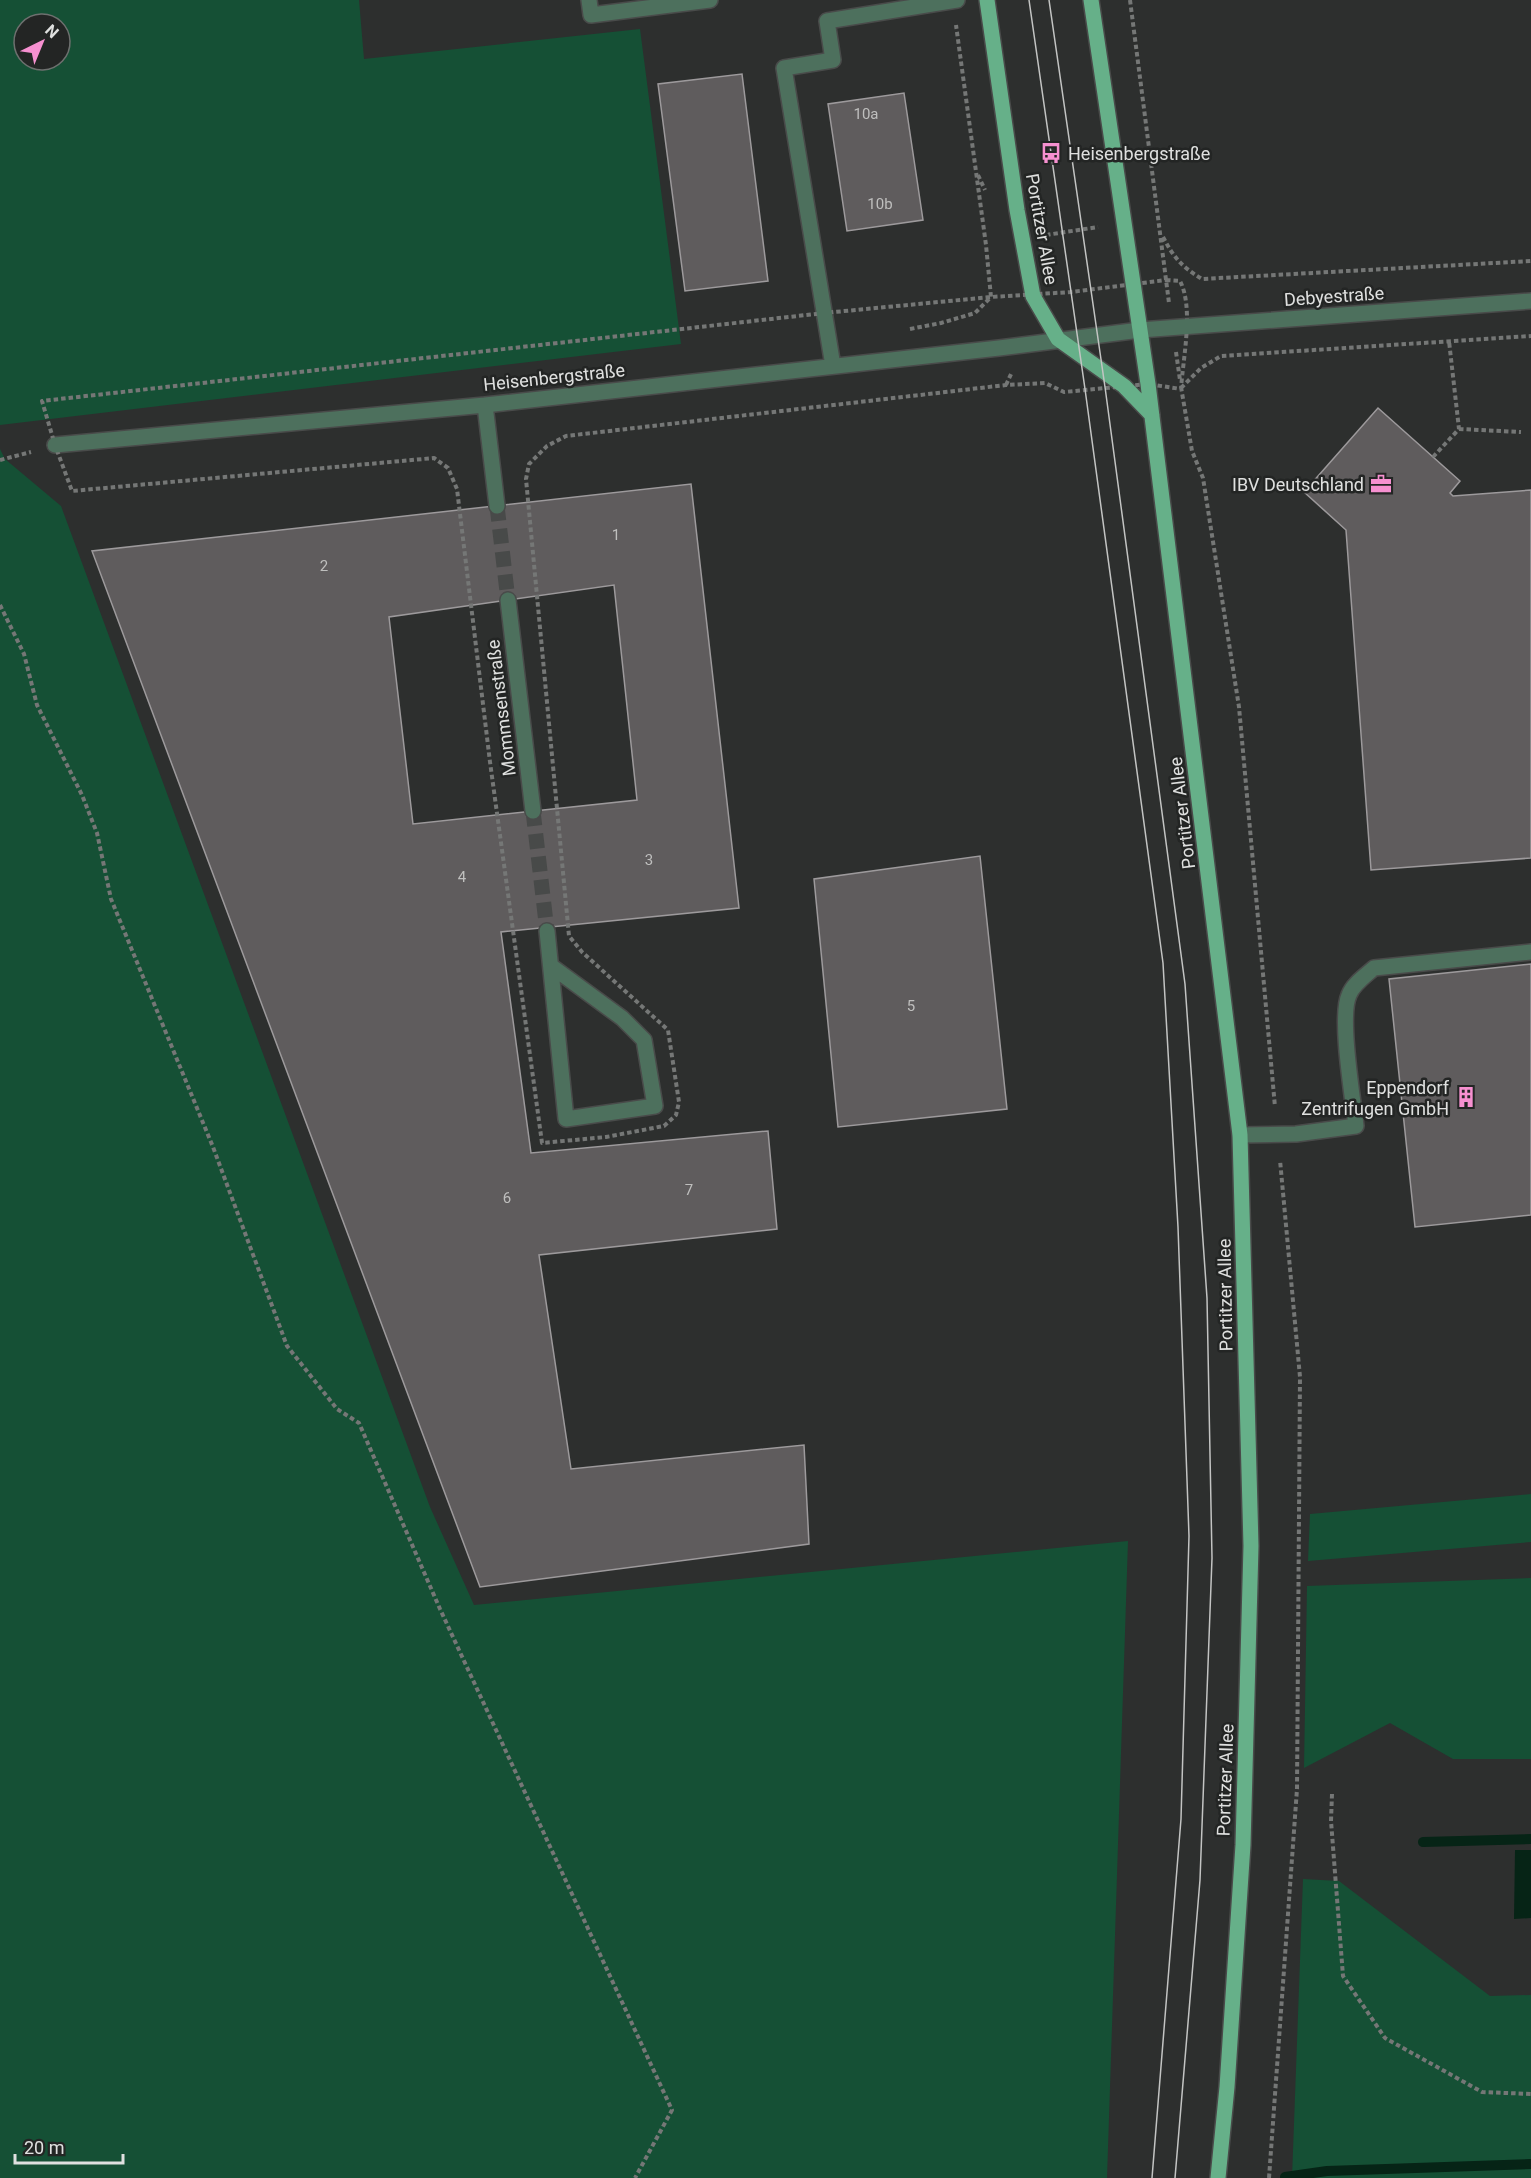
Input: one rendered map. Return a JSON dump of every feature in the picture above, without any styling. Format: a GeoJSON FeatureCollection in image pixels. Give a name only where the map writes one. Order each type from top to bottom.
{"type":"FeatureCollection","features":[{"type":"Feature","properties":{"kind":"main road","name":"Portitzer Allee"},"geometry":{"type":"LineString","coordinates":[[987,0],[1022,239],[1033,296],[1058,339],[1124,386],[1152,415]]}},
{"type":"Feature","properties":{"kind":"main road","name":"Portitzer Allee"},"geometry":{"type":"LineString","coordinates":[[1091,0],[1152,415],[1240,1135],[1251,1546],[1243,1845],[1227,2087],[1218,2178]]}},
{"type":"Feature","properties":{"kind":"street"},"geometry":{"type":"LineString","coordinates":[[589,0],[591,15],[710,0]]}},
{"type":"Feature","properties":{"kind":"street"},"geometry":{"type":"LineString","coordinates":[[833,366],[784,68],[833,60],[827,21],[955,0]]}},
{"type":"Feature","properties":{"kind":"street","name":"Debyestraße"},"geometry":{"type":"LineString","coordinates":[[1058,339],[1140,330],[1531,301]]}},
{"type":"Feature","properties":{"kind":"street","name":"Heisenbergstraße"},"geometry":{"type":"LineString","coordinates":[[54,445],[485,405],[999,348],[1058,339]]}},
{"type":"Feature","properties":{"kind":"street"},"geometry":{"type":"LineString","coordinates":[[485,405],[497,506]]}},
{"type":"Feature","properties":{"kind":"street","name":"Mommsenstraße"},"geometry":{"type":"LineString","coordinates":[[508,600],[533,811]]}},
{"type":"Feature","properties":{"kind":"street"},"geometry":{"type":"LineString","coordinates":[[547,931],[550,966],[566,1119],[655,1106],[644,1040],[622,1018],[550,966]]}},
{"type":"Feature","properties":{"kind":"street"},"geometry":{"type":"LineString","coordinates":[[1240,1135],[1278,1135],[1356,1126],[1345,1022],[1348,996],[1361,979],[1374,968],[1531,952]]}},
{"type":"Feature","properties":{"kind":"path"},"geometry":{"type":"LineString","coordinates":[[955,0],[987,245],[991,297]]}},
{"type":"Feature","properties":{"kind":"path"},"geometry":{"type":"LineString","coordinates":[[1064,392],[1045,383],[1006,385],[566,436],[547,446],[529,464],[526,479],[569,936],[582,952],[668,1030],[679,1102],[676,1115],[664,1126],[606,1137],[542,1143],[491,773],[457,489],[448,468],[434,458],[72,491],[54,445],[42,401],[824,313],[991,297],[1033,296],[1167,280],[1130,0]]}},
{"type":"Feature","properties":{"kind":"path"},"geometry":{"type":"LineString","coordinates":[[987,245],[1158,216]]}},
{"type":"Feature","properties":{"kind":"path"},"geometry":{"type":"LineString","coordinates":[[1161,234],[1174,258],[1187,270],[1202,279],[1531,261]]}},
{"type":"Feature","properties":{"kind":"path"},"geometry":{"type":"LineString","coordinates":[[1269,2178],[1297,1789],[1300,1377],[1239,707],[1203,478],[1192,451],[1181,389],[1201,368],[1221,356],[1531,336]]}},
{"type":"Feature","properties":{"kind":"path"},"geometry":{"type":"LineString","coordinates":[[1433,457],[1459,429],[1449,341]]}},
{"type":"Feature","properties":{"kind":"path"},"geometry":{"type":"LineString","coordinates":[[1459,429],[1521,432]]}},
{"type":"Feature","properties":{"kind":"path"},"geometry":{"type":"LineString","coordinates":[[0,460],[35,451]]}},
{"type":"Feature","properties":{"kind":"path"},"geometry":{"type":"LineString","coordinates":[[0,605],[24,654],[38,705],[82,795],[97,833],[111,899],[213,1147],[287,1346],[337,1409],[359,1423],[440,1609],[672,2110],[635,2178]]}},
{"type":"Feature","properties":{"kind":"path"},"geometry":{"type":"LineString","coordinates":[[1332,1794],[1331,1821],[1343,1976],[1385,2038],[1482,2092],[1531,2094]]}},
{"type":"Feature","properties":{"kind":"green space"},"geometry":{"type":"Polygon","coordinates":[[[0,0],[359,0],[364,59],[640,29],[681,344],[0,425],[0,0]]]}},
{"type":"Feature","properties":{"kind":"green space"},"geometry":{"type":"Polygon","coordinates":[[[0,449],[5,459],[61,506],[430,1507],[474,1605],[1128,1541],[1107,2178],[0,2178],[0,449]]]}},
{"type":"Feature","properties":{"kind":"green space"},"geometry":{"type":"Polygon","coordinates":[[[1531,1494],[1531,1542],[1308,1561],[1310,1514],[1531,1494]]]}},
{"type":"Feature","properties":{"kind":"green space"},"geometry":{"type":"Polygon","coordinates":[[[1531,1578],[1531,1759],[1453,1759],[1390,1723],[1304,1768],[1307,1586],[1531,1578]]]}},
{"type":"Feature","properties":{"kind":"green space"},"geometry":{"type":"Polygon","coordinates":[[[1303,1879],[1339,1881],[1490,1996],[1531,1995],[1531,2178],[1292,2178],[1303,1879]]]}},
{"type":"Feature","properties":{"kind":"shaded area"},"geometry":{"type":"Polygon","coordinates":[[[1515,1850],[1531,1850],[1531,1918],[1514,1919],[1515,1850]]]}},
{"type":"Feature","properties":{"kind":"building"},"geometry":{"type":"Polygon","coordinates":[[[742,74],[768,281],[685,291],[658,84],[742,74]]]}},
{"type":"Feature","properties":{"kind":"building"},"geometry":{"type":"Polygon","coordinates":[[[904,93],[923,220],[847,231],[828,104],[904,93]]]}},
{"type":"Feature","properties":{"kind":"building"},"geometry":{"type":"Polygon","coordinates":[[[1378,408],[1460,481],[1450,493],[1453,496],[1531,490],[1531,858],[1371,870],[1346,530],[1304,492],[1378,408]]]}},
{"type":"Feature","properties":{"kind":"building"},"geometry":{"type":"Polygon","coordinates":[[[691,484],[739,908],[501,932],[531,1153],[768,1131],[777,1229],[539,1255],[571,1469],[804,1445],[809,1544],[480,1587],[92,551],[691,484]],[[614,585],[389,617],[413,824],[637,800],[614,585]]]}},
{"type":"Feature","properties":{"kind":"building"},"geometry":{"type":"Polygon","coordinates":[[[980,856],[1007,1109],[838,1127],[814,879],[980,856]]]}},
{"type":"Feature","properties":{"kind":"building","name":"Eppendorf Zentrifugen GmbH"},"geometry":{"type":"Polygon","coordinates":[[[1531,964],[1531,1215],[1415,1227],[1389,979],[1531,964]]]}},
{"type":"Feature","properties":{"kind":"waterway"},"geometry":{"type":"LineString","coordinates":[[1423,1842],[1531,1839]]}},
{"type":"Feature","properties":{"kind":"waterway"},"geometry":{"type":"LineString","coordinates":[[1285,2177],[1327,2171],[1531,2164]]}},
{"type":"Feature","properties":{"kind":"tunnel"},"geometry":{"type":"LineString","coordinates":[[497,506],[508,600]]}},
{"type":"Feature","properties":{"kind":"tunnel"},"geometry":{"type":"LineString","coordinates":[[533,811],[547,931]]}},
{"type":"Feature","properties":{"kind":"tram line"},"geometry":{"type":"LineString","coordinates":[[1029,0],[1085,389],[1163,963],[1178,1227],[1189,1536],[1181,1819],[1152,2178]]}},
{"type":"Feature","properties":{"kind":"tram line"},"geometry":{"type":"LineString","coordinates":[[1049,0],[1105,387],[1185,984],[1207,1298],[1212,1558],[1200,1880],[1175,2178]]}},
{"type":"Feature","properties":{"kind":"place","name":"Heisenbergstraße"},"geometry":{"type":"Point","coordinates":[1051,153]}},
{"type":"Feature","properties":{"kind":"place","name":"IBV Deutschland"},"geometry":{"type":"Point","coordinates":[1381,484]}},
{"type":"Feature","properties":{"kind":"place","name":"Eppendorf Zentrifugen GmbH"},"geometry":{"type":"Point","coordinates":[1466,1097]}}]}
